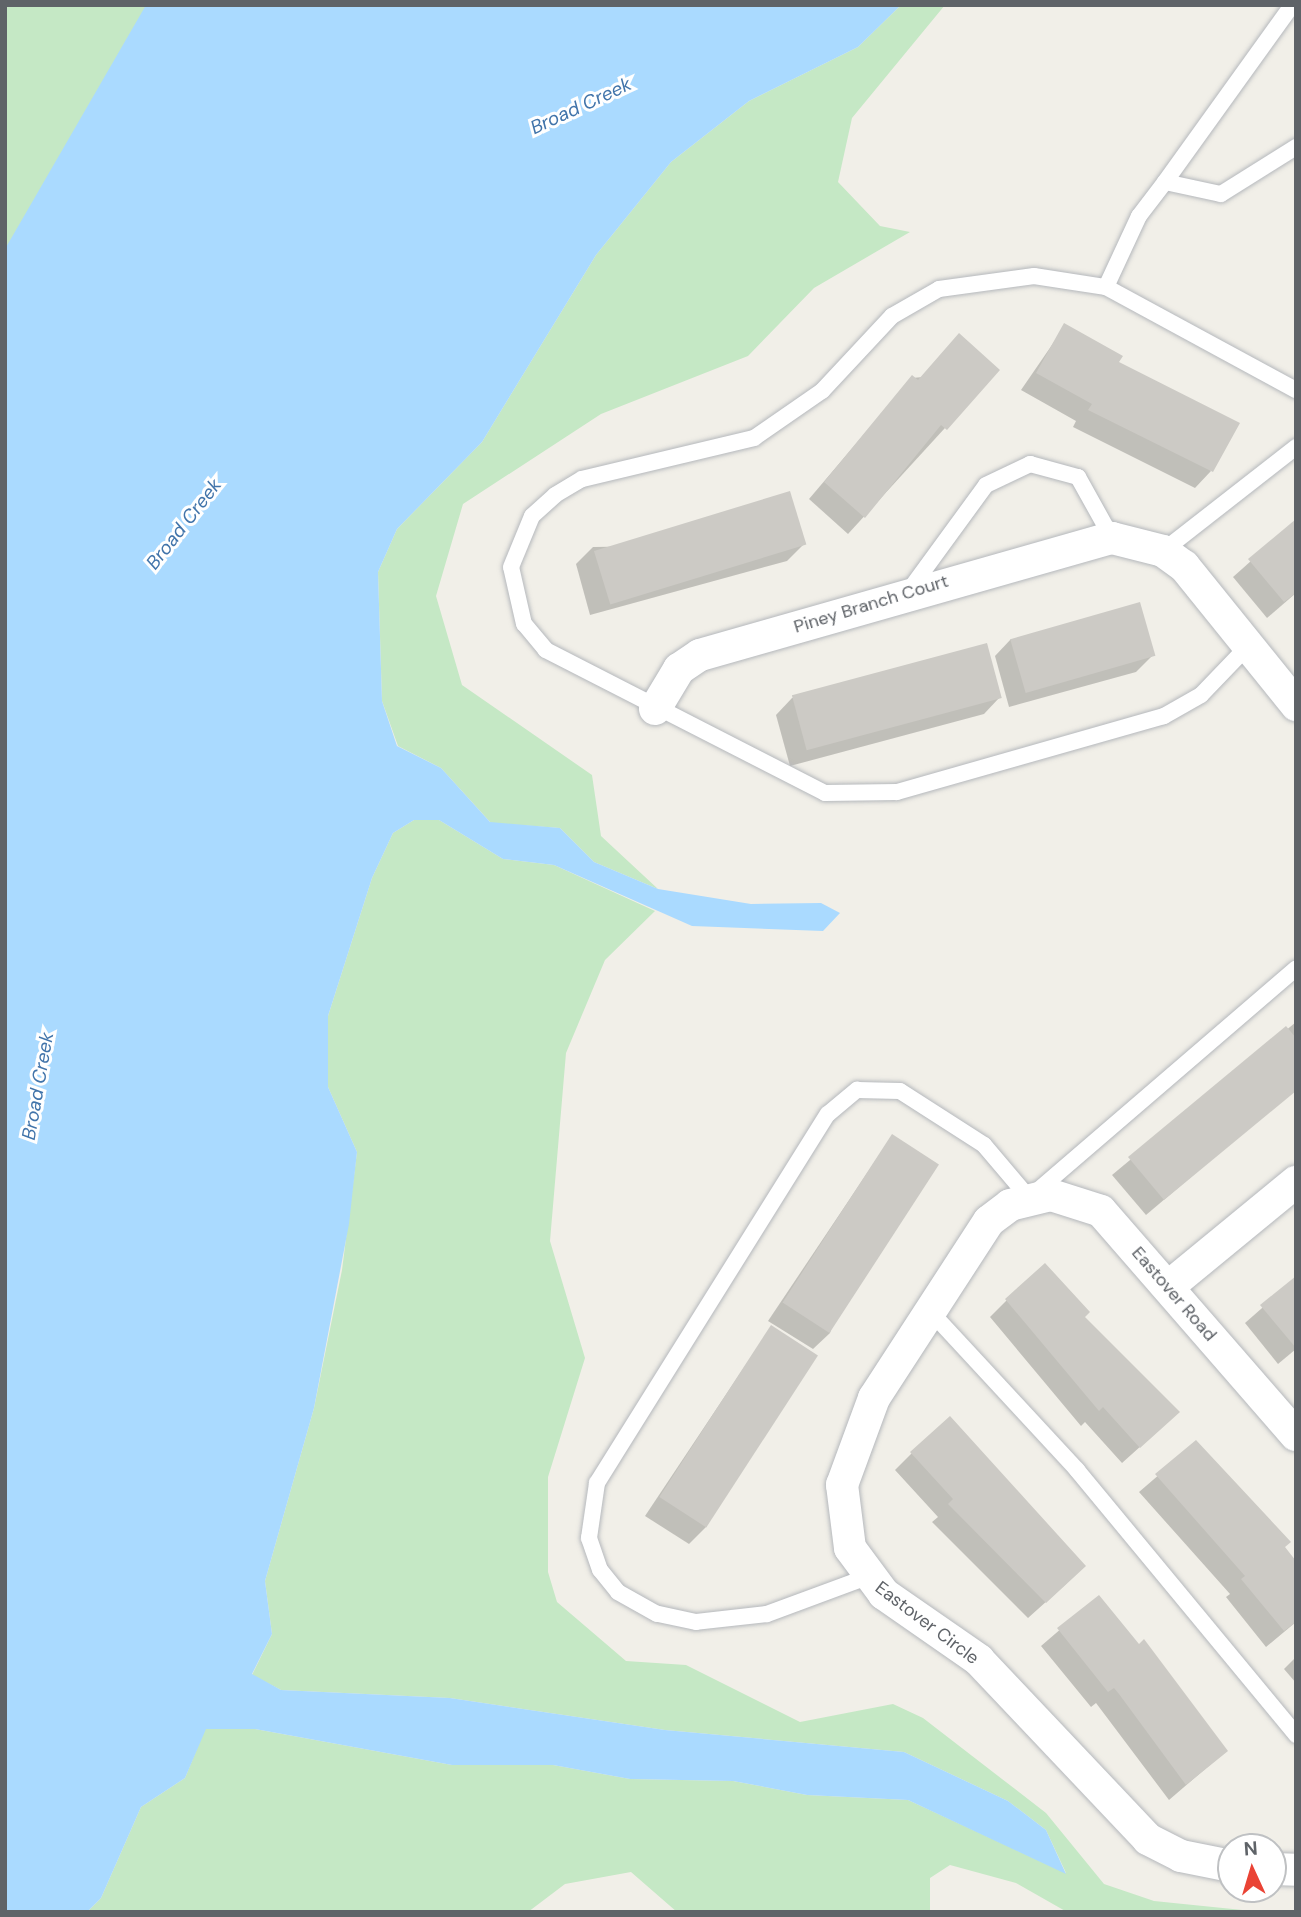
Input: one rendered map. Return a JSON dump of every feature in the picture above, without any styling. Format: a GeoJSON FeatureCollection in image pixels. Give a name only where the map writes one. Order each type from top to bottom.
{"type":"FeatureCollection","features":[{"type":"Feature","properties":{"kind":"street","name":"Piney Branch Court"},"geometry":{"type":"LineString","coordinates":[[655,709],[679,669],[700,655],[906,594],[1112,538]]}},
{"type":"Feature","properties":{"kind":"street"},"geometry":{"type":"LineString","coordinates":[[1112,538],[1163,551],[1184,566],[1248,646],[1293,696]]}},
{"type":"Feature","properties":{"kind":"street"},"geometry":{"type":"LineString","coordinates":[[1168,1287],[1296,1182]]}},
{"type":"Feature","properties":{"kind":"street","name":"Eastover Road"},"geometry":{"type":"LineString","coordinates":[[1029,1198],[1077,1199],[1101,1211],[1295,1433]]}},
{"type":"Feature","properties":{"kind":"street","name":"Eastover Circle"},"geometry":{"type":"LineString","coordinates":[[1029,1198],[989,1221],[874,1398],[842,1485],[850,1548],[867,1577],[979,1660],[1147,1839],[1181,1856],[1217,1863]]}},
{"type":"Feature","properties":{"kind":"lane"},"geometry":{"type":"LineString","coordinates":[[1106,287],[1139,216],[1292,5]]}},
{"type":"Feature","properties":{"kind":"lane"},"geometry":{"type":"LineString","coordinates":[[1165,181],[1221,194],[1296,147]]}},
{"type":"Feature","properties":{"kind":"lane"},"geometry":{"type":"LineString","coordinates":[[1248,646],[1201,695],[1164,716],[868,797],[825,793],[775,772],[546,650],[524,624],[513,596],[517,544],[555,495],[582,479],[754,438],[822,391],[892,316],[939,289],[1034,276],[1106,287],[1296,390]]}},
{"type":"Feature","properties":{"kind":"lane"},"geometry":{"type":"LineString","coordinates":[[1163,551],[1296,447]]}},
{"type":"Feature","properties":{"kind":"lane"},"geometry":{"type":"LineString","coordinates":[[906,594],[986,485],[1030,464],[1078,477],[1112,538]]}},
{"type":"Feature","properties":{"kind":"lane"},"geometry":{"type":"LineString","coordinates":[[867,1577],[744,1619],[696,1622],[657,1614],[618,1592],[600,1570],[589,1538],[589,1510],[597,1483],[842,1098],[879,1086],[900,1091],[984,1145],[1029,1198],[1296,968]]}},
{"type":"Feature","properties":{"kind":"lane"},"geometry":{"type":"LineString","coordinates":[[930,1311],[1077,1471],[1296,1735]]}},
{"type":"Feature","properties":{"kind":"green space"},"geometry":{"type":"Polygon","coordinates":[[[5,5],[178,5],[5,333],[5,5]]]}},
{"type":"Feature","properties":{"kind":"green space"},"geometry":{"type":"Polygon","coordinates":[[[901,5],[945,5],[852,118],[838,182],[880,226],[910,232],[814,288],[748,356],[601,414],[463,504],[436,596],[462,685],[592,775],[601,836],[658,889],[594,862],[560,828],[491,823],[441,768],[398,746],[382,701],[378,572],[397,529],[482,442],[596,255],[671,162],[749,101],[858,47],[901,5]]]}},
{"type":"Feature","properties":{"kind":"green space"},"geometry":{"type":"Polygon","coordinates":[[[414,820],[439,820],[503,859],[554,865],[655,911],[605,960],[566,1053],[550,1241],[585,1358],[548,1477],[548,1572],[557,1602],[626,1661],[686,1665],[800,1722],[893,1704],[923,1718],[1046,1813],[1104,1884],[1154,1901],[1262,1912],[1067,1912],[1016,1883],[950,1865],[930,1878],[930,1912],[677,1912],[631,1872],[565,1884],[528,1912],[87,1912],[101,1898],[141,1807],[185,1778],[205,1729],[255,1729],[452,1765],[553,1765],[630,1779],[733,1781],[807,1795],[908,1800],[1066,1873],[1046,1830],[1008,1801],[904,1752],[665,1730],[450,1698],[281,1690],[252,1675],[272,1634],[265,1581],[314,1408],[342,1270],[357,1152],[328,1087],[328,1016],[372,878],[393,833],[414,820]]]}},
{"type":"Feature","properties":{"kind":"water","name":"Broad Creek"},"geometry":{"type":"Polygon","coordinates":[[[146,5],[901,5],[858,47],[749,101],[671,162],[596,255],[482,442],[397,529],[378,572],[382,701],[397,746],[441,768],[490,822],[560,828],[594,862],[658,889],[751,904],[821,903],[840,913],[823,931],[692,926],[554,865],[503,859],[439,820],[414,820],[393,833],[372,878],[328,1016],[328,1087],[357,1152],[349,1224],[314,1408],[265,1581],[272,1634],[252,1674],[281,1690],[450,1698],[665,1730],[904,1752],[1008,1801],[1046,1830],[1066,1874],[908,1800],[807,1795],[733,1781],[630,1779],[553,1765],[452,1765],[255,1729],[206,1729],[185,1778],[141,1807],[101,1898],[87,1912],[5,1912],[5,249],[146,5]]]}},
{"type":"Feature","properties":{"kind":"building"},"geometry":{"type":"Polygon","coordinates":[[[1064,323],[1123,356],[1119,362],[1240,423],[1213,472],[1088,410],[1092,404],[1036,373],[1064,323]]]}},
{"type":"Feature","properties":{"kind":"building"},"geometry":{"type":"Polygon","coordinates":[[[959,333],[1000,370],[947,430],[941,425],[865,518],[824,482],[912,375],[918,380],[959,333]]]}},
{"type":"Feature","properties":{"kind":"building"},"geometry":{"type":"Polygon","coordinates":[[[790,491],[806,545],[610,604],[594,551],[790,491]]]}},
{"type":"Feature","properties":{"kind":"building"},"geometry":{"type":"Polygon","coordinates":[[[1296,519],[1296,593],[1284,602],[1248,559],[1296,519]]]}},
{"type":"Feature","properties":{"kind":"building"},"geometry":{"type":"Polygon","coordinates":[[[1140,602],[1155,656],[1026,693],[1010,639],[1140,602]]]}},
{"type":"Feature","properties":{"kind":"building"},"geometry":{"type":"Polygon","coordinates":[[[987,643],[1002,698],[807,750],[792,695],[987,643]]]}},
{"type":"Feature","properties":{"kind":"building"},"geometry":{"type":"Polygon","coordinates":[[[1286,1026],[1296,1038],[1296,1091],[1164,1200],[1128,1157],[1286,1026]]]}},
{"type":"Feature","properties":{"kind":"building"},"geometry":{"type":"Polygon","coordinates":[[[892,1134],[939,1164],[829,1333],[783,1303],[892,1134]]]}},
{"type":"Feature","properties":{"kind":"building"},"geometry":{"type":"Polygon","coordinates":[[[1045,1263],[1090,1312],[1085,1317],[1180,1412],[1140,1448],[1103,1407],[1099,1411],[1005,1299],[1045,1263]]]}},
{"type":"Feature","properties":{"kind":"building"},"geometry":{"type":"Polygon","coordinates":[[[1296,1276],[1296,1348],[1260,1305],[1296,1276]]]}},
{"type":"Feature","properties":{"kind":"building"},"geometry":{"type":"Polygon","coordinates":[[[771,1325],[818,1355],[706,1527],[659,1497],[771,1325]]]}},
{"type":"Feature","properties":{"kind":"building"},"geometry":{"type":"Polygon","coordinates":[[[950,1416],[1086,1566],[1046,1603],[948,1504],[953,1499],[910,1452],[950,1416]]]}},
{"type":"Feature","properties":{"kind":"building"},"geometry":{"type":"Polygon","coordinates":[[[1196,1440],[1291,1542],[1285,1547],[1296,1561],[1296,1622],[1284,1631],[1241,1579],[1245,1576],[1155,1474],[1196,1440]]]}},
{"type":"Feature","properties":{"kind":"building"},"geometry":{"type":"Polygon","coordinates":[[[1099,1595],[1139,1644],[1144,1639],[1228,1751],[1186,1785],[1119,1694],[1114,1688],[1108,1692],[1057,1628],[1099,1595]]]}}]}
